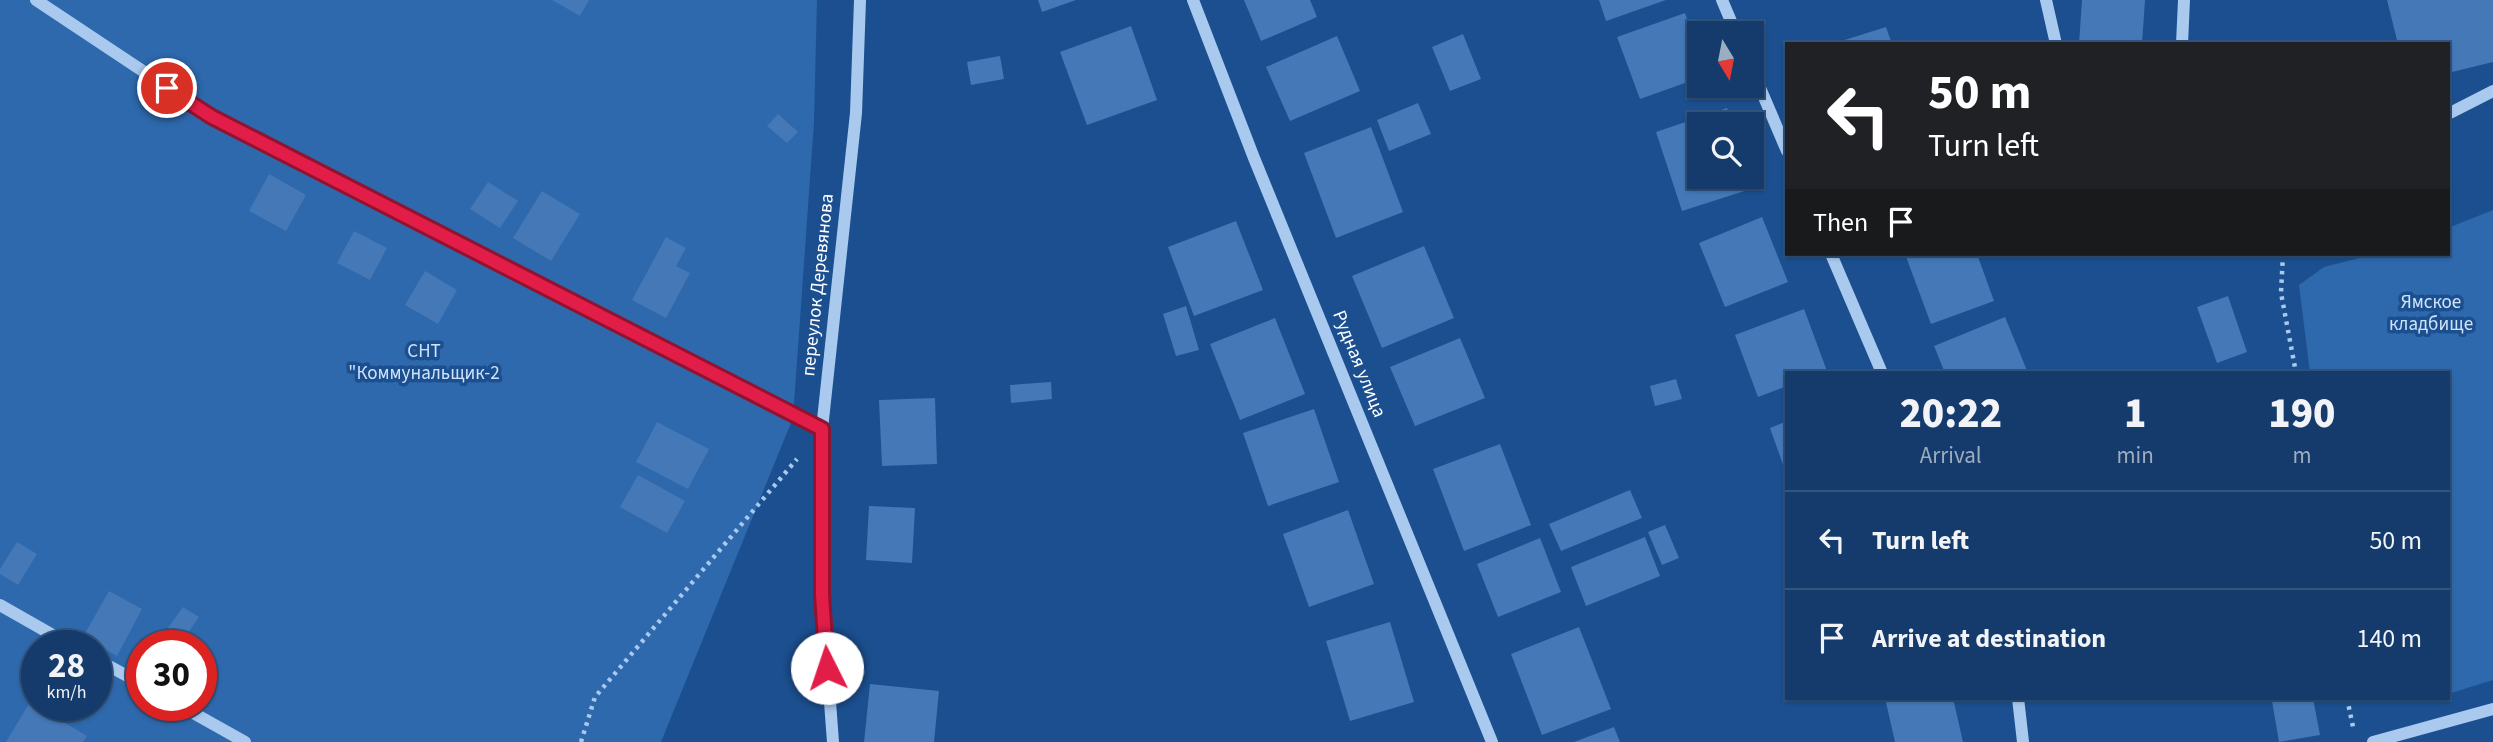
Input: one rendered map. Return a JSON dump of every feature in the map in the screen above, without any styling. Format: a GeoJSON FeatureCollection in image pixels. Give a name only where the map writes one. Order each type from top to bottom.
{"type":"FeatureCollection","features":[{"type":"Feature","properties":{"kind":"street"},"geometry":{"type":"LineString","coordinates":[[36,0],[212,117],[822,429]]}},
{"type":"Feature","properties":{"kind":"street","name":"переулок Деревянова"},"geometry":{"type":"LineString","coordinates":[[833,742],[822,595],[822,429],[856,113],[860,0]]}},
{"type":"Feature","properties":{"kind":"street","name":"Рудная улица"},"geometry":{"type":"LineString","coordinates":[[1193,0],[1254,158],[1492,742]]}},
{"type":"Feature","properties":{"kind":"street"},"geometry":{"type":"LineString","coordinates":[[1722,0],[1732,21]]}},
{"type":"Feature","properties":{"kind":"street"},"geometry":{"type":"LineString","coordinates":[[2046,0],[2056,42]]}},
{"type":"Feature","properties":{"kind":"street"},"geometry":{"type":"LineString","coordinates":[[2182,42],[2184,0]]}},
{"type":"Feature","properties":{"kind":"street"},"geometry":{"type":"LineString","coordinates":[[2450,113],[2493,91]]}},
{"type":"Feature","properties":{"kind":"street"},"geometry":{"type":"LineString","coordinates":[[1764,97],[1785,146]]}},
{"type":"Feature","properties":{"kind":"street"},"geometry":{"type":"LineString","coordinates":[[1832,256],[1881,371]]}},
{"type":"Feature","properties":{"kind":"street"},"geometry":{"type":"LineString","coordinates":[[0,606],[43,630]]}},
{"type":"Feature","properties":{"kind":"street"},"geometry":{"type":"LineString","coordinates":[[2018,700],[2023,742]]}},
{"type":"Feature","properties":{"kind":"street"},"geometry":{"type":"LineString","coordinates":[[2373,742],[2493,709]]}},
{"type":"Feature","properties":{"kind":"street"},"geometry":{"type":"LineString","coordinates":[[208,721],[245,742]]}},
{"type":"Feature","properties":{"kind":"path"},"geometry":{"type":"LineString","coordinates":[[2283,256],[2281,293],[2296,371]]}},
{"type":"Feature","properties":{"kind":"path"},"geometry":{"type":"LineString","coordinates":[[581,742],[595,696],[822,429]]}},
{"type":"Feature","properties":{"kind":"path"},"geometry":{"type":"LineString","coordinates":[[2347,700],[2354,731]]}},
{"type":"Feature","properties":{"kind":"green space","name":"СНТ \"Коммунальщик-2"},"geometry":{"type":"Polygon","coordinates":[[[0,0],[817,0],[814,122],[793,418],[661,742],[0,742],[0,0]]]}},
{"type":"Feature","properties":{"kind":"green space","name":"Ямское кладбище"},"geometry":{"type":"Polygon","coordinates":[[[2493,210],[2493,680],[2450,693],[2450,371],[2310,371],[2299,285],[2324,267],[2367,256],[2450,256],[2450,227],[2493,210]]]}},
{"type":"Feature","properties":{"kind":"building"},"geometry":{"type":"Polygon","coordinates":[[[552,0],[589,0],[580,16],[552,0]]]}},
{"type":"Feature","properties":{"kind":"building"},"geometry":{"type":"Polygon","coordinates":[[[1038,0],[1076,0],[1042,12],[1038,0]]]}},
{"type":"Feature","properties":{"kind":"building"},"geometry":{"type":"Polygon","coordinates":[[[1244,0],[1310,0],[1317,17],[1261,41],[1244,0]]]}},
{"type":"Feature","properties":{"kind":"building"},"geometry":{"type":"Polygon","coordinates":[[[1599,0],[1666,0],[1606,21],[1599,0]]]}},
{"type":"Feature","properties":{"kind":"building"},"geometry":{"type":"Polygon","coordinates":[[[2082,0],[2145,0],[2142,42],[2079,42],[2082,0]]]}},
{"type":"Feature","properties":{"kind":"building"},"geometry":{"type":"Polygon","coordinates":[[[2387,0],[2493,0],[2493,62],[2450,73],[2450,42],[2398,42],[2387,0]]]}},
{"type":"Feature","properties":{"kind":"building"},"geometry":{"type":"Polygon","coordinates":[[[1685,13],[1688,21],[1687,82],[1640,99],[1617,37],[1685,13]]]}},
{"type":"Feature","properties":{"kind":"building"},"geometry":{"type":"Polygon","coordinates":[[[1131,26],[1157,100],[1087,125],[1060,52],[1131,26]]]}},
{"type":"Feature","properties":{"kind":"building"},"geometry":{"type":"Polygon","coordinates":[[[1886,27],[1891,42],[1838,42],[1886,27]]]}},
{"type":"Feature","properties":{"kind":"building"},"geometry":{"type":"Polygon","coordinates":[[[1463,34],[1481,79],[1450,91],[1432,47],[1463,34]]]}},
{"type":"Feature","properties":{"kind":"building"},"geometry":{"type":"Polygon","coordinates":[[[1337,36],[1360,91],[1290,121],[1266,67],[1337,36]]]}},
{"type":"Feature","properties":{"kind":"building"},"geometry":{"type":"Polygon","coordinates":[[[1000,56],[1004,79],[971,85],[967,62],[1000,56]]]}},
{"type":"Feature","properties":{"kind":"building"},"geometry":{"type":"Polygon","coordinates":[[[1418,103],[1431,134],[1389,151],[1377,120],[1418,103]]]}},
{"type":"Feature","properties":{"kind":"building"},"geometry":{"type":"Polygon","coordinates":[[[778,114],[798,132],[787,143],[767,126],[778,114]]]}},
{"type":"Feature","properties":{"kind":"building"},"geometry":{"type":"Polygon","coordinates":[[[1687,122],[1687,189],[1751,189],[1682,211],[1656,132],[1687,122]]]}},
{"type":"Feature","properties":{"kind":"building"},"geometry":{"type":"Polygon","coordinates":[[[1371,127],[1403,212],[1336,238],[1304,153],[1371,127]]]}},
{"type":"Feature","properties":{"kind":"building"},"geometry":{"type":"Polygon","coordinates":[[[269,174],[306,195],[286,231],[249,211],[269,174]]]}},
{"type":"Feature","properties":{"kind":"building"},"geometry":{"type":"Polygon","coordinates":[[[488,182],[518,201],[500,228],[470,209],[488,182]]]}},
{"type":"Feature","properties":{"kind":"building"},"geometry":{"type":"Polygon","coordinates":[[[542,191],[580,214],[551,261],[513,238],[542,191]]]}},
{"type":"Feature","properties":{"kind":"building"},"geometry":{"type":"Polygon","coordinates":[[[1762,217],[1788,282],[1725,307],[1699,243],[1762,217]]]}},
{"type":"Feature","properties":{"kind":"building"},"geometry":{"type":"Polygon","coordinates":[[[1236,221],[1263,290],[1194,316],[1168,247],[1236,221]]]}},
{"type":"Feature","properties":{"kind":"building"},"geometry":{"type":"Polygon","coordinates":[[[354,231],[387,248],[370,280],[337,263],[354,231]]]}},
{"type":"Feature","properties":{"kind":"building"},"geometry":{"type":"Polygon","coordinates":[[[666,237],[686,248],[676,266],[690,273],[666,318],[632,300],[666,237]]]}},
{"type":"Feature","properties":{"kind":"building"},"geometry":{"type":"Polygon","coordinates":[[[1424,246],[1454,318],[1382,348],[1352,276],[1424,246]]]}},
{"type":"Feature","properties":{"kind":"building"},"geometry":{"type":"Polygon","coordinates":[[[1906,256],[1978,256],[1994,301],[1931,324],[1906,256]]]}},
{"type":"Feature","properties":{"kind":"building"},"geometry":{"type":"Polygon","coordinates":[[[425,271],[457,290],[438,324],[405,305],[425,271]]]}},
{"type":"Feature","properties":{"kind":"building"},"geometry":{"type":"Polygon","coordinates":[[[2228,296],[2247,352],[2217,363],[2197,307],[2228,296]]]}},
{"type":"Feature","properties":{"kind":"building"},"geometry":{"type":"Polygon","coordinates":[[[1186,306],[1199,350],[1176,356],[1163,314],[1186,306]]]}},
{"type":"Feature","properties":{"kind":"building"},"geometry":{"type":"Polygon","coordinates":[[[1804,309],[1827,371],[1785,371],[1785,387],[1758,397],[1735,335],[1804,309]]]}},
{"type":"Feature","properties":{"kind":"building"},"geometry":{"type":"Polygon","coordinates":[[[2005,317],[2027,371],[1944,371],[1934,346],[2005,317]]]}},
{"type":"Feature","properties":{"kind":"building"},"geometry":{"type":"Polygon","coordinates":[[[1275,318],[1305,394],[1240,420],[1210,344],[1275,318]]]}},
{"type":"Feature","properties":{"kind":"building"},"geometry":{"type":"Polygon","coordinates":[[[1460,338],[1485,398],[1415,426],[1390,367],[1460,338]]]}},
{"type":"Feature","properties":{"kind":"building"},"geometry":{"type":"Polygon","coordinates":[[[1676,379],[1682,399],[1655,406],[1650,386],[1676,379]]]}},
{"type":"Feature","properties":{"kind":"building"},"geometry":{"type":"Polygon","coordinates":[[[1051,382],[1052,399],[1011,403],[1010,385],[1051,382]]]}},
{"type":"Feature","properties":{"kind":"building"},"geometry":{"type":"Polygon","coordinates":[[[935,398],[937,464],[882,466],[879,400],[935,398]]]}},
{"type":"Feature","properties":{"kind":"building"},"geometry":{"type":"Polygon","coordinates":[[[1314,409],[1339,482],[1268,506],[1243,433],[1314,409]]]}},
{"type":"Feature","properties":{"kind":"building"},"geometry":{"type":"Polygon","coordinates":[[[657,422],[709,449],[688,489],[636,462],[657,422]]]}},
{"type":"Feature","properties":{"kind":"building"},"geometry":{"type":"Polygon","coordinates":[[[1785,422],[1785,470],[1770,428],[1785,422]]]}},
{"type":"Feature","properties":{"kind":"building"},"geometry":{"type":"Polygon","coordinates":[[[1500,444],[1531,525],[1464,551],[1433,469],[1500,444]]]}},
{"type":"Feature","properties":{"kind":"building"},"geometry":{"type":"Polygon","coordinates":[[[638,475],[685,501],[667,533],[620,507],[638,475]]]}},
{"type":"Feature","properties":{"kind":"building"},"geometry":{"type":"Polygon","coordinates":[[[1630,490],[1642,518],[1561,551],[1549,524],[1630,490]]]}},
{"type":"Feature","properties":{"kind":"building"},"geometry":{"type":"Polygon","coordinates":[[[869,506],[915,508],[912,563],[866,560],[869,506]]]}},
{"type":"Feature","properties":{"kind":"building"},"geometry":{"type":"Polygon","coordinates":[[[1348,510],[1374,584],[1309,607],[1283,534],[1348,510]]]}},
{"type":"Feature","properties":{"kind":"building"},"geometry":{"type":"Polygon","coordinates":[[[1665,525],[1679,558],[1662,565],[1648,532],[1665,525]]]}},
{"type":"Feature","properties":{"kind":"building"},"geometry":{"type":"Polygon","coordinates":[[[1645,537],[1660,576],[1586,606],[1571,567],[1645,537]]]}},
{"type":"Feature","properties":{"kind":"building"},"geometry":{"type":"Polygon","coordinates":[[[1540,538],[1561,592],[1498,617],[1477,564],[1540,538]]]}},
{"type":"Feature","properties":{"kind":"building"},"geometry":{"type":"Polygon","coordinates":[[[17,542],[37,554],[18,585],[0,574],[0,569],[17,542]]]}},
{"type":"Feature","properties":{"kind":"building"},"geometry":{"type":"Polygon","coordinates":[[[109,591],[142,609],[131,630],[126,630],[126,639],[117,656],[112,653],[112,630],[87,630],[109,591]]]}},
{"type":"Feature","properties":{"kind":"building"},"geometry":{"type":"Polygon","coordinates":[[[183,607],[199,617],[190,630],[167,630],[183,607]]]}},
{"type":"Feature","properties":{"kind":"building"},"geometry":{"type":"Polygon","coordinates":[[[1390,622],[1414,702],[1350,721],[1326,641],[1390,622]]]}},
{"type":"Feature","properties":{"kind":"building"},"geometry":{"type":"Polygon","coordinates":[[[1579,627],[1611,709],[1542,735],[1511,654],[1579,627]]]}},
{"type":"Feature","properties":{"kind":"building"},"geometry":{"type":"Polygon","coordinates":[[[870,684],[939,691],[934,742],[864,742],[870,684]]]}},
{"type":"Feature","properties":{"kind":"building"},"geometry":{"type":"Polygon","coordinates":[[[1885,700],[1953,700],[1963,742],[1895,742],[1885,700]]]}},
{"type":"Feature","properties":{"kind":"building"},"geometry":{"type":"Polygon","coordinates":[[[2313,700],[2320,735],[2279,742],[2272,701],[2313,700]]]}},
{"type":"Feature","properties":{"kind":"building"},"geometry":{"type":"Polygon","coordinates":[[[21,717],[21,721],[62,721],[87,736],[83,742],[6,742],[21,717]]]}},
{"type":"Feature","properties":{"kind":"building"},"geometry":{"type":"Polygon","coordinates":[[[1614,727],[1620,742],[1574,742],[1614,727]]]}},
{"type":"Feature","properties":{"kind":"route"},"geometry":{"type":"LineString","coordinates":[[167,88],[212,117],[822,429],[822,595],[827,668]]}}]}
